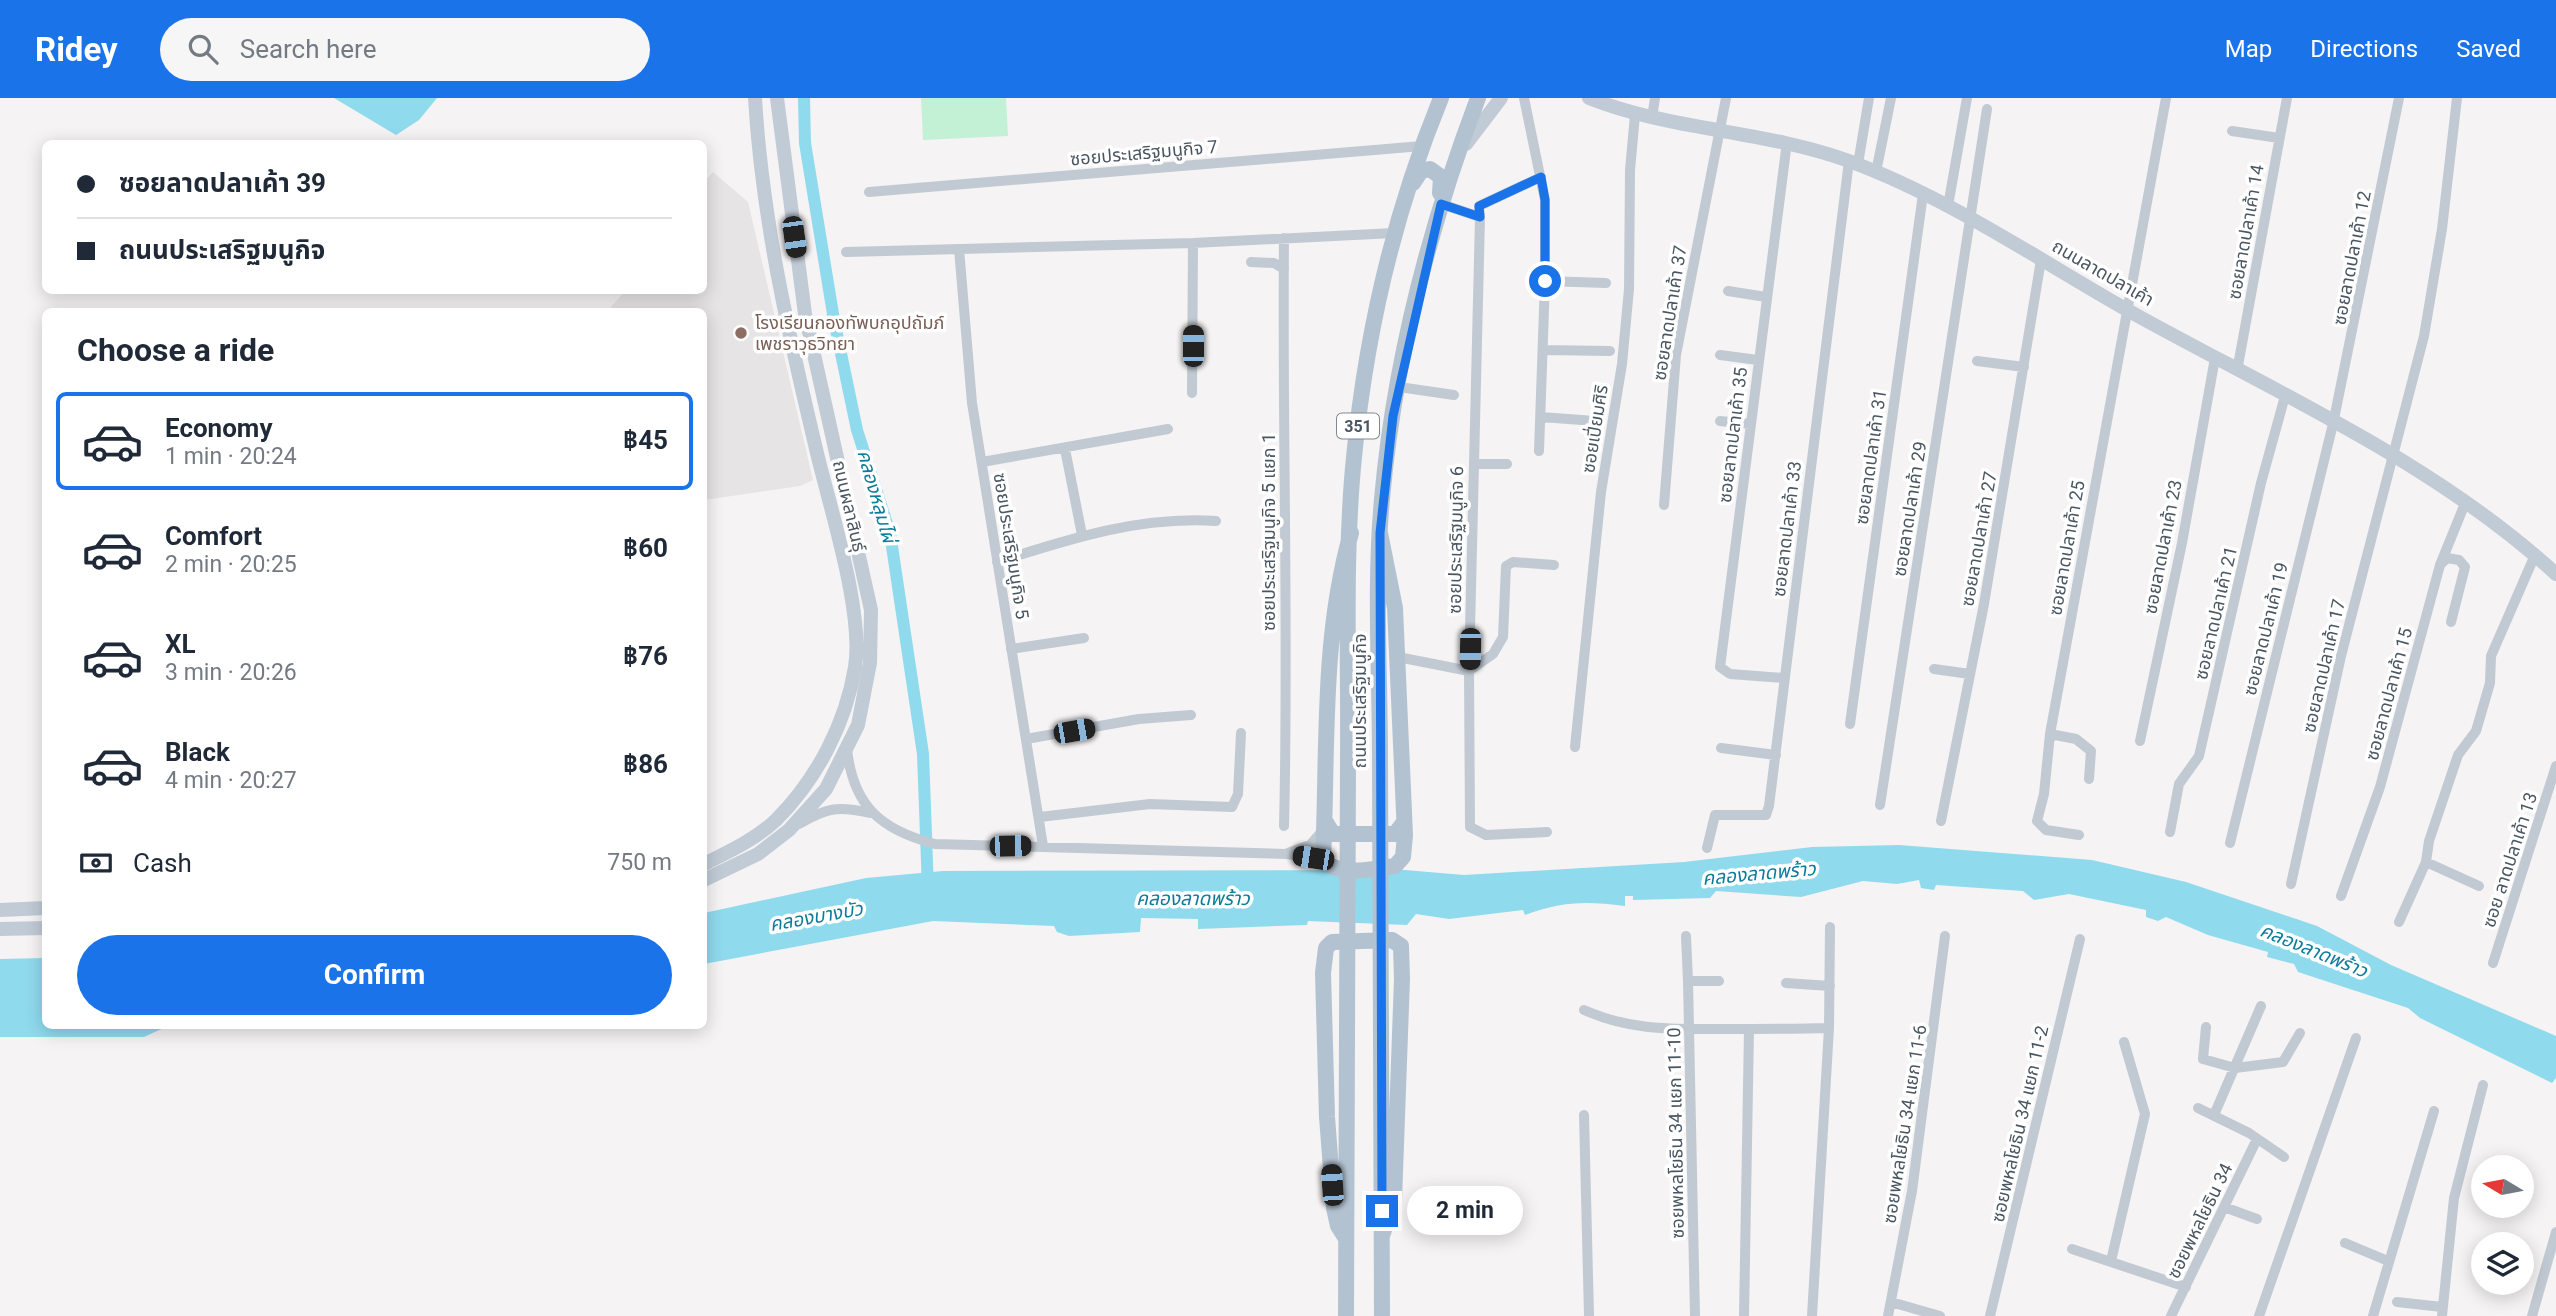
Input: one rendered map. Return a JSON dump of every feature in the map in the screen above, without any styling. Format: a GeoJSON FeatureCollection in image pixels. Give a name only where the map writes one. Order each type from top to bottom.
{"type":"FeatureCollection","features":[{"type":"Feature","properties":{"kind":"main road","name":"ถนนผลาสินธุ์"},"geometry":{"type":"LineString","coordinates":[[707,862],[775,820],[803,785],[828,750],[845,712],[856,664],[853,604],[774,260],[755,98]]}},
{"type":"Feature","properties":{"kind":"main road","name":"ถนนผลาสินธุ์"},"geometry":{"type":"LineString","coordinates":[[707,879],[758,854],[789,830],[826,789],[858,725],[870,663],[871,610],[805,313],[777,98]]}},
{"type":"Feature","properties":{"kind":"main road","name":"ถนนประเสริฐมนูกิจ"},"geometry":{"type":"LineString","coordinates":[[1382,1316],[1380,533],[1387,459],[1399,387],[1441,204],[1478,98]]}},
{"type":"Feature","properties":{"kind":"main road"},"geometry":{"type":"LineString","coordinates":[[1454,163],[1480,121],[1501,98]]}},
{"type":"Feature","properties":{"kind":"main road","name":"ถนนลาดปลาเค้า"},"geometry":{"type":"LineString","coordinates":[[1589,98],[1635,115],[1787,142],[1876,172],[1948,206],[2126,309],[2393,455],[2466,501],[2556,574]]}},
{"type":"Feature","properties":{"kind":"main road","name":"ถนนประเสริฐมนูกิจ"},"geometry":{"type":"LineString","coordinates":[[1346,1316],[1350,533],[1354,460],[1364,372],[1395,229],[1436,99]]}},
{"type":"Feature","properties":{"kind":"main road"},"geometry":{"type":"LineString","coordinates":[[1395,229],[1418,174],[1425,169],[1437,172],[1441,183],[1431,245]]}},
{"type":"Feature","properties":{"kind":"main road"},"geometry":{"type":"LineString","coordinates":[[1350,533],[1339,573],[1329,647],[1323,860],[1331,868],[1340,870],[1395,866],[1403,857],[1404,822],[1395,608],[1380,533]]}},
{"type":"Feature","properties":{"kind":"main road"},"geometry":{"type":"LineString","coordinates":[[1325,825],[1333,834],[1395,834],[1404,822]]}},
{"type":"Feature","properties":{"kind":"main road"},"geometry":{"type":"LineString","coordinates":[[0,910],[42,908]]}},
{"type":"Feature","properties":{"kind":"main road"},"geometry":{"type":"LineString","coordinates":[[0,929],[42,928]]}},
{"type":"Feature","properties":{"kind":"main road"},"geometry":{"type":"LineString","coordinates":[[1345,1237],[1338,1226],[1334,1208],[1327,1117],[1323,973],[1326,948],[1332,942],[1392,940],[1401,946],[1402,979],[1394,1200],[1382,1236]]}},
{"type":"Feature","properties":{"kind":"street"},"geometry":{"type":"LineString","coordinates":[[1524,98],[1545,200],[1544,350],[1539,451]]}},
{"type":"Feature","properties":{"kind":"street"},"geometry":{"type":"LineString","coordinates":[[1652,118],[1655,98]]}},
{"type":"Feature","properties":{"kind":"street","name":"ซอยลาดปลาเค้า 37"},"geometry":{"type":"LineString","coordinates":[[1664,505],[1676,355],[1726,98]]}},
{"type":"Feature","properties":{"kind":"street","name":"ซอยลาดปลาเค้า 33"},"geometry":{"type":"LineString","coordinates":[[1707,848],[1715,815],[1766,815],[1853,163],[1869,98]]}},
{"type":"Feature","properties":{"kind":"street"},"geometry":{"type":"LineString","coordinates":[[1876,172],[1891,98]]}},
{"type":"Feature","properties":{"kind":"street"},"geometry":{"type":"LineString","coordinates":[[1948,206],[1966,98]]}},
{"type":"Feature","properties":{"kind":"street","name":"ซอยลาดปลาเค้า 25"},"geometry":{"type":"LineString","coordinates":[[2080,835],[2040,828],[2037,821],[2044,794],[2050,734],[2166,98]]}},
{"type":"Feature","properties":{"kind":"street","name":"ซอยลาดปลาเค้า 14"},"geometry":{"type":"LineString","coordinates":[[2237,371],[2287,98]]}},
{"type":"Feature","properties":{"kind":"street","name":"ซอยลาดปลาเค้า 12"},"geometry":{"type":"LineString","coordinates":[[2333,424],[2399,98]]}},
{"type":"Feature","properties":{"kind":"street","name":"ซอยลาดปลาเค้า 17"},"geometry":{"type":"LineString","coordinates":[[2291,884],[2342,656],[2424,336],[2442,229],[2457,98]]}},
{"type":"Feature","properties":{"kind":"street","name":"ซอยลาดปลาเค้า 29"},"geometry":{"type":"LineString","coordinates":[[1880,805],[1987,109]]}},
{"type":"Feature","properties":{"kind":"street","name":"ซอยเปี่ยมศิริ"},"geometry":{"type":"LineString","coordinates":[[1575,747],[1601,492],[1611,416],[1622,364],[1629,289],[1631,154],[1635,115]]}},
{"type":"Feature","properties":{"kind":"street"},"geometry":{"type":"LineString","coordinates":[[2232,131],[2279,138]]}},
{"type":"Feature","properties":{"kind":"street","name":"ซอยลาดปลาเค้า 35"},"geometry":{"type":"LineString","coordinates":[[1784,678],[1730,674],[1720,667],[1787,142]]}},
{"type":"Feature","properties":{"kind":"street","name":"ซอยประเสริฐมนูกิจ 7"},"geometry":{"type":"LineString","coordinates":[[869,192],[1422,146]]}},
{"type":"Feature","properties":{"kind":"street"},"geometry":{"type":"LineString","coordinates":[[1441,204],[1480,217],[1479,206],[1541,177]]}},
{"type":"Feature","properties":{"kind":"street","name":"ซอยลาดปลาเค้า 31"},"geometry":{"type":"LineString","coordinates":[[1850,724],[1923,194]]}},
{"type":"Feature","properties":{"kind":"street","name":"ซอยประเสริฐมนูกิจ 6"},"geometry":{"type":"LineString","coordinates":[[1480,217],[1469,671],[1470,827],[1486,835],[1546,832]]}},
{"type":"Feature","properties":{"kind":"street"},"geometry":{"type":"LineString","coordinates":[[846,252],[1193,243],[1395,229]]}},
{"type":"Feature","properties":{"kind":"street","name":"ซอยประเสริฐมนูกิจ 5 แยก 1"},"geometry":{"type":"LineString","coordinates":[[1284,238],[1287,713],[1284,825]]}},
{"type":"Feature","properties":{"kind":"street"},"geometry":{"type":"LineString","coordinates":[[1192,393],[1193,243]]}},
{"type":"Feature","properties":{"kind":"street","name":"ซอยประเสริฐมนูกิจ 5"},"geometry":{"type":"LineString","coordinates":[[959,249],[969,380],[1043,846]]}},
{"type":"Feature","properties":{"kind":"street","name":"ซอยลาดปลาเค้า 27"},"geometry":{"type":"LineString","coordinates":[[1941,821],[1970,674],[2041,260]]}},
{"type":"Feature","properties":{"kind":"street"},"geometry":{"type":"LineString","coordinates":[[1251,262],[1274,264],[1284,269]]}},
{"type":"Feature","properties":{"kind":"street"},"geometry":{"type":"LineString","coordinates":[[1545,281],[1606,282]]}},
{"type":"Feature","properties":{"kind":"street"},"geometry":{"type":"LineString","coordinates":[[1728,291],[1766,297]]}},
{"type":"Feature","properties":{"kind":"street"},"geometry":{"type":"LineString","coordinates":[[1544,350],[1611,351]]}},
{"type":"Feature","properties":{"kind":"street"},"geometry":{"type":"LineString","coordinates":[[1720,355],[1758,360]]}},
{"type":"Feature","properties":{"kind":"street","name":"ซอยลาดปลาเค้า 23"},"geometry":{"type":"LineString","coordinates":[[2140,741],[2182,543],[2215,358]]}},
{"type":"Feature","properties":{"kind":"street"},"geometry":{"type":"LineString","coordinates":[[1977,360],[2024,367]]}},
{"type":"Feature","properties":{"kind":"street"},"geometry":{"type":"LineString","coordinates":[[1399,387],[1454,395]]}},
{"type":"Feature","properties":{"kind":"street","name":"ซอยลาดปลาเค้า 21"},"geometry":{"type":"LineString","coordinates":[[2170,831],[2179,784],[2199,756],[2261,483],[2285,396]]}},
{"type":"Feature","properties":{"kind":"street"},"geometry":{"type":"LineString","coordinates":[[1541,417],[1595,421]]}},
{"type":"Feature","properties":{"kind":"street"},"geometry":{"type":"LineString","coordinates":[[1720,421],[1750,424]]}},
{"type":"Feature","properties":{"kind":"street","name":"ซอยลาดปลาเค้า 19"},"geometry":{"type":"LineString","coordinates":[[2230,843],[2333,424]]}},
{"type":"Feature","properties":{"kind":"street"},"geometry":{"type":"LineString","coordinates":[[982,462],[1168,429]]}},
{"type":"Feature","properties":{"kind":"street"},"geometry":{"type":"LineString","coordinates":[[1065,449],[1082,536]]}},
{"type":"Feature","properties":{"kind":"street"},"geometry":{"type":"LineString","coordinates":[[1474,464],[1507,464]]}},
{"type":"Feature","properties":{"kind":"street","name":"ซอยลาดปลาเค้า 15"},"geometry":{"type":"LineString","coordinates":[[2341,896],[2380,787],[2440,565],[2466,501]]}},
{"type":"Feature","properties":{"kind":"street"},"geometry":{"type":"LineString","coordinates":[[996,562],[1082,536],[1152,521],[1216,521]]}},
{"type":"Feature","properties":{"kind":"street"},"geometry":{"type":"LineString","coordinates":[[2399,922],[2426,862],[2429,841],[2458,755],[2476,731],[2490,683],[2491,656],[2535,555]]}},
{"type":"Feature","properties":{"kind":"street"},"geometry":{"type":"LineString","coordinates":[[2440,565],[2447,558],[2459,560],[2465,567],[2451,622]]}},
{"type":"Feature","properties":{"kind":"street"},"geometry":{"type":"LineString","coordinates":[[1398,657],[1469,671],[1499,648],[1503,637],[1506,566],[1513,562],[1554,565]]}},
{"type":"Feature","properties":{"kind":"street"},"geometry":{"type":"LineString","coordinates":[[1011,649],[1084,638]]}},
{"type":"Feature","properties":{"kind":"street"},"geometry":{"type":"LineString","coordinates":[[1934,668],[1970,674]]}},
{"type":"Feature","properties":{"kind":"street"},"geometry":{"type":"LineString","coordinates":[[1026,739],[1139,719],[1191,715]]}},
{"type":"Feature","properties":{"kind":"street"},"geometry":{"type":"LineString","coordinates":[[1040,817],[1150,804],[1232,807],[1238,794],[1241,733]]}},
{"type":"Feature","properties":{"kind":"street"},"geometry":{"type":"LineString","coordinates":[[2050,734],[2076,739],[2091,751],[2089,779]]}},
{"type":"Feature","properties":{"kind":"street"},"geometry":{"type":"LineString","coordinates":[[1721,748],[1776,755]]}},
{"type":"Feature","properties":{"kind":"street"},"geometry":{"type":"LineString","coordinates":[[847,749],[854,788],[871,813]]}},
{"type":"Feature","properties":{"kind":"street","name":"ซอย ลาดปลาเค้า 13"},"geometry":{"type":"LineString","coordinates":[[2493,962],[2556,766]]}},
{"type":"Feature","properties":{"kind":"street"},"geometry":{"type":"LineString","coordinates":[[789,830],[830,809],[843,807],[871,813],[923,841],[955,846],[1287,853],[1323,860]]}},
{"type":"Feature","properties":{"kind":"street"},"geometry":{"type":"LineString","coordinates":[[1287,853],[1310,845],[1325,825]]}},
{"type":"Feature","properties":{"kind":"street"},"geometry":{"type":"LineString","coordinates":[[2426,862],[2479,886]]}},
{"type":"Feature","properties":{"kind":"street"},"geometry":{"type":"LineString","coordinates":[[1812,1316],[1829,1028],[1830,927]]}},
{"type":"Feature","properties":{"kind":"street","name":"ซอยพหลโยธิน 34 แยก 11-10"},"geometry":{"type":"LineString","coordinates":[[1686,936],[1695,1316]]}},
{"type":"Feature","properties":{"kind":"street","name":"ซอยพหลโยธิน 34 แยก 11-6"},"geometry":{"type":"LineString","coordinates":[[1888,1316],[1912,1191],[1945,936]]}},
{"type":"Feature","properties":{"kind":"street","name":"ซอยพหลโยธิน 34 แยก 11-2"},"geometry":{"type":"LineString","coordinates":[[1990,1316],[2080,939]]}},
{"type":"Feature","properties":{"kind":"street"},"geometry":{"type":"LineString","coordinates":[[1688,981],[1719,981]]}},
{"type":"Feature","properties":{"kind":"street"},"geometry":{"type":"LineString","coordinates":[[1786,983],[1830,986]]}},
{"type":"Feature","properties":{"kind":"street"},"geometry":{"type":"LineString","coordinates":[[2214,1115],[2261,1006]]}},
{"type":"Feature","properties":{"kind":"street"},"geometry":{"type":"LineString","coordinates":[[1584,1010],[1632,1027],[1690,1032],[1829,1028]]}},
{"type":"Feature","properties":{"kind":"street"},"geometry":{"type":"LineString","coordinates":[[2206,1027],[2203,1059],[2235,1068],[2283,1062],[2300,1032]]}},
{"type":"Feature","properties":{"kind":"street"},"geometry":{"type":"LineString","coordinates":[[1744,1316],[1749,1029]]}},
{"type":"Feature","properties":{"kind":"street"},"geometry":{"type":"LineString","coordinates":[[2259,1316],[2356,1038]]}},
{"type":"Feature","properties":{"kind":"street"},"geometry":{"type":"LineString","coordinates":[[2111,1261],[2145,1114],[2124,1042]]}},
{"type":"Feature","properties":{"kind":"street"},"geometry":{"type":"LineString","coordinates":[[2397,1302],[2442,1312],[2454,1198],[2483,1085]]}},
{"type":"Feature","properties":{"kind":"street"},"geometry":{"type":"LineString","coordinates":[[2198,1108],[2257,1139],[2284,1157]]}},
{"type":"Feature","properties":{"kind":"street"},"geometry":{"type":"LineString","coordinates":[[2373,1316],[2434,1111]]}},
{"type":"Feature","properties":{"kind":"street"},"geometry":{"type":"LineString","coordinates":[[1584,1115],[1589,1316]]}},
{"type":"Feature","properties":{"kind":"street","name":"ซอยพหลโยธิน 34"},"geometry":{"type":"LineString","coordinates":[[2171,1316],[2257,1139]]}},
{"type":"Feature","properties":{"kind":"street"},"geometry":{"type":"LineString","coordinates":[[2224,1207],[2257,1219]]}},
{"type":"Feature","properties":{"kind":"street"},"geometry":{"type":"LineString","coordinates":[[2532,1316],[2556,1232]]}},
{"type":"Feature","properties":{"kind":"street"},"geometry":{"type":"LineString","coordinates":[[2345,1243],[2388,1261]]}},
{"type":"Feature","properties":{"kind":"street"},"geometry":{"type":"LineString","coordinates":[[2072,1249],[2186,1287]]}},
{"type":"Feature","properties":{"kind":"street"},"geometry":{"type":"LineString","coordinates":[[1891,1302],[1940,1316]]}},
{"type":"Feature","properties":{"kind":"shaded area","name":"โรงเรียนกองทัพบกอุปถัมภ์ เพชราวุธวิทยา"},"geometry":{"type":"Polygon","coordinates":[[[713,172],[748,202],[813,480],[800,486],[707,500],[707,308],[611,308],[622,294],[707,294],[707,179],[713,172]]]}},
{"type":"Feature","properties":{"kind":"green space"},"geometry":{"type":"Polygon","coordinates":[[[921,98],[1006,98],[1008,136],[923,140],[921,98]]]}},
{"type":"Feature","properties":{"kind":"water"},"geometry":{"type":"Polygon","coordinates":[[[334,98],[437,98],[419,120],[396,135],[334,98]]]}},
{"type":"Feature","properties":{"kind":"water"},"geometry":{"type":"Polygon","coordinates":[[[1899,845],[2092,860],[2186,882],[2317,926],[2391,965],[2556,1036],[2556,1078],[2552,1083],[2420,1018],[2408,1008],[2298,972],[2294,964],[2267,957],[2268,952],[2208,935],[2166,917],[2158,921],[2146,917],[2146,910],[2069,894],[2034,900],[2023,891],[1936,885],[1934,890],[1921,888],[1919,880],[1897,884],[1863,881],[1801,897],[1716,891],[1710,898],[1633,900],[1633,896],[1625,896],[1625,906],[1574,903],[1525,915],[1523,910],[1449,919],[1416,914],[1407,925],[1308,921],[1307,925],[1198,929],[1198,919],[1141,918],[1140,932],[1069,936],[1057,932],[1054,926],[933,921],[707,963],[707,912],[866,878],[943,871],[1405,870],[1464,875],[1684,862],[1812,847],[1899,845]]]}},
{"type":"Feature","properties":{"kind":"water"},"geometry":{"type":"Polygon","coordinates":[[[42,958],[42,1029],[161,1029],[144,1037],[0,1037],[0,959],[42,958]]]}},
{"type":"Feature","properties":{"kind":"waterway","name":"คลองหลุมไผ่"},"geometry":{"type":"LineString","coordinates":[[804,98],[805,143],[834,320],[857,430],[890,533],[923,754],[928,889]]}},
{"type":"Feature","properties":{"kind":"place","name":"โรงเรียนกองทัพบกอุปถัมภ์ เพชราวุธวิทยา"},"geometry":{"type":"Point","coordinates":[741,333]}},
{"type":"Feature","properties":{"kind":"route"},"geometry":{"type":"LineString","coordinates":[[1382,1211],[1382,498],[1393,416],[1441,204],[1480,217],[1479,206],[1541,177],[1545,200],[1545,281]]}},
{"type":"Feature","properties":{"kind":"water label","name":"คลองลาดพร้าว"},"geometry":{"type":"Point","coordinates":[1759,873]}},
{"type":"Feature","properties":{"kind":"water label","name":"คลองลาดพร้าว"},"geometry":{"type":"Point","coordinates":[1193,898]}},
{"type":"Feature","properties":{"kind":"water label","name":"คลองบางบัว"},"geometry":{"type":"Point","coordinates":[816,916]}},
{"type":"Feature","properties":{"kind":"water label","name":"คลองลาดพร้าว"},"geometry":{"type":"Point","coordinates":[2314,950]}}]}
